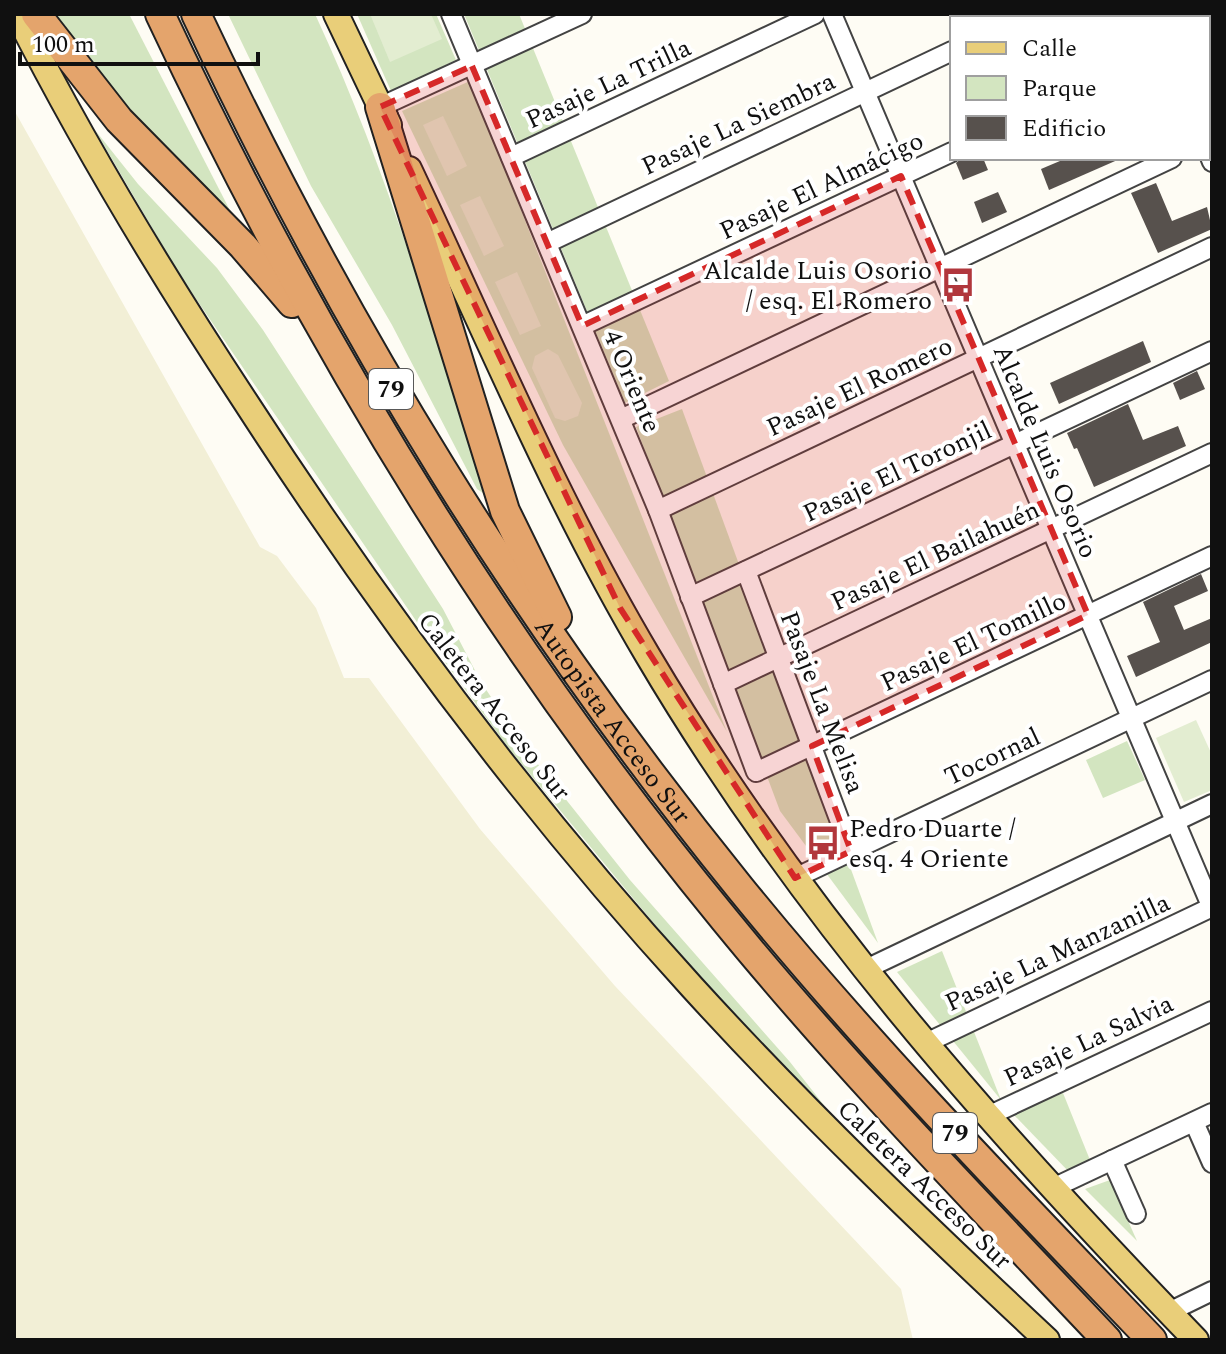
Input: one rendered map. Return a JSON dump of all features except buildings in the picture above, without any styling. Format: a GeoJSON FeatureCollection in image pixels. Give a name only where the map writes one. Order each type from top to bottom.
{"type":"FeatureCollection","features":[{"type":"Feature","properties":{"kind":"highway"},"geometry":{"type":"LineString","coordinates":[[36,14],[141,145],[221,222],[274,280],[354,389]]}},
{"type":"Feature","properties":{"kind":"highway","name":"Autopista Acceso Sur"},"geometry":{"type":"LineString","coordinates":[[160,14],[230,159],[354,389],[516,645],[673,856],[846,1062],[1107,1340]]}},
{"type":"Feature","properties":{"kind":"highway","name":"Autopista Acceso Sur"},"geometry":{"type":"LineString","coordinates":[[196,14],[310,242],[395,396],[479,530],[626,740],[740,888],[851,1020],[1152,1340]]}},
{"type":"Feature","properties":{"kind":"highway"},"geometry":{"type":"LineString","coordinates":[[380,107],[505,511],[540,587],[626,740]]}},
{"type":"Feature","properties":{"kind":"main road","name":"Caletera Acceso Sur"},"geometry":{"type":"LineString","coordinates":[[17,14],[80,136],[151,257],[354,564],[472,724],[592,872],[762,1062],[903,1205],[1047,1340]]}},
{"type":"Feature","properties":{"kind":"main road"},"geometry":{"type":"LineString","coordinates":[[336,14],[591,554],[692,727],[795,878],[924,1044],[1051,1189],[1196,1340]]}},
{"type":"Feature","properties":{"kind":"street","name":"4 Oriente"},"geometry":{"type":"LineString","coordinates":[[451,14],[658,510],[756,772]]}},
{"type":"Feature","properties":{"kind":"street"},"geometry":{"type":"LineString","coordinates":[[380,107],[582,14]]}},
{"type":"Feature","properties":{"kind":"street","name":"Pasaje La Trilla"},"geometry":{"type":"LineString","coordinates":[[511,157],[815,14]]}},
{"type":"Feature","properties":{"kind":"street","name":"Alcalde Luis Osorio"},"geometry":{"type":"LineString","coordinates":[[832,14],[1212,908]]}},
{"type":"Feature","properties":{"kind":"street","name":"Pasaje La Siembra"},"geometry":{"type":"LineString","coordinates":[[547,243],[950,52]]}},
{"type":"Feature","properties":{"kind":"street","name":"Pasaje El Almácigo"},"geometry":{"type":"LineString","coordinates":[[582,326],[950,153]]}},
{"type":"Feature","properties":{"kind":"street"},"geometry":{"type":"LineString","coordinates":[[621,419],[1168,160]]}},
{"type":"Feature","properties":{"kind":"street","name":"Pasaje El Romero"},"geometry":{"type":"LineString","coordinates":[[658,510],[1212,247]]}},
{"type":"Feature","properties":{"kind":"street","name":"Pasaje El Toronjil"},"geometry":{"type":"LineString","coordinates":[[690,597],[1212,351]]}},
{"type":"Feature","properties":{"kind":"street","name":"Pasaje El Bailahuén"},"geometry":{"type":"LineString","coordinates":[[723,684],[1212,453]]}},
{"type":"Feature","properties":{"kind":"street","name":"Pasaje El Tomillo"},"geometry":{"type":"LineString","coordinates":[[756,772],[1212,556]]}},
{"type":"Feature","properties":{"kind":"street","name":"Pasaje La Melisa"},"geometry":{"type":"LineString","coordinates":[[746,571],[851,851]]}},
{"type":"Feature","properties":{"kind":"street","name":"Tocornal"},"geometry":{"type":"LineString","coordinates":[[795,878],[1212,680]]}},
{"type":"Feature","properties":{"kind":"street"},"geometry":{"type":"LineString","coordinates":[[864,970],[1212,804]]}},
{"type":"Feature","properties":{"kind":"street","name":"Pasaje La Manzanilla"},"geometry":{"type":"LineString","coordinates":[[924,1044],[1212,908]]}},
{"type":"Feature","properties":{"kind":"street","name":"Pasaje La Salvia"},"geometry":{"type":"LineString","coordinates":[[986,1117],[1212,1011]]}},
{"type":"Feature","properties":{"kind":"street"},"geometry":{"type":"LineString","coordinates":[[1051,1189],[1212,1113]]}},
{"type":"Feature","properties":{"kind":"street"},"geometry":{"type":"LineString","coordinates":[[1194,1122],[1212,1163]]}},
{"type":"Feature","properties":{"kind":"street"},"geometry":{"type":"LineString","coordinates":[[1112,1160],[1136,1214]]}},
{"type":"Feature","properties":{"kind":"street"},"geometry":{"type":"LineString","coordinates":[[1169,1312],[1212,1291]]}},
{"type":"Feature","properties":{"kind":"highlighted area"},"geometry":{"type":"Polygon","coordinates":[[[472,66],[582,326],[901,176],[1088,615],[812,746],[851,851],[795,878],[620,608],[380,107],[472,66]]]}},
{"type":"Feature","properties":{"kind":"shaded area"},"geometry":{"type":"Polygon","coordinates":[[[14,110],[260,547],[277,556],[316,608],[344,678],[369,678],[480,829],[615,986],[901,1289],[913,1340],[14,1340],[14,110]]]}},
{"type":"Feature","properties":{"kind":"green space"},"geometry":{"type":"Polygon","coordinates":[[[46,14],[129,14],[238,226],[128,117],[46,14]]]}},
{"type":"Feature","properties":{"kind":"green space"},"geometry":{"type":"Polygon","coordinates":[[[228,14],[315,14],[387,191],[486,495],[477,489],[392,325],[311,186],[228,14]]]}},
{"type":"Feature","properties":{"kind":"green space"},"geometry":{"type":"Polygon","coordinates":[[[357,14],[436,14],[456,60],[391,91],[357,14]]]}},
{"type":"Feature","properties":{"kind":"green space"},"geometry":{"type":"Polygon","coordinates":[[[370,14],[431,14],[442,39],[390,62],[370,14]]]}},
{"type":"Feature","properties":{"kind":"green space"},"geometry":{"type":"Polygon","coordinates":[[[464,14],[519,14],[669,381],[625,403],[464,14]]]}},
{"type":"Feature","properties":{"kind":"green space"},"geometry":{"type":"Polygon","coordinates":[[[470,81],[727,732],[563,445],[402,111],[470,81]]]}},
{"type":"Feature","properties":{"kind":"green space"},"geometry":{"type":"Polygon","coordinates":[[[443,116],[467,166],[447,176],[423,125],[443,116]]]}},
{"type":"Feature","properties":{"kind":"green space"},"geometry":{"type":"Polygon","coordinates":[[[95,130],[138,184],[217,268],[263,330],[443,609],[481,682],[525,748],[630,880],[790,1062],[845,1132],[676,950],[510,750],[436,650],[179,274],[95,130]]]}},
{"type":"Feature","properties":{"kind":"green space"},"geometry":{"type":"Polygon","coordinates":[[[480,196],[504,246],[484,256],[460,205],[480,196]]]}},
{"type":"Feature","properties":{"kind":"green space"},"geometry":{"type":"Polygon","coordinates":[[[517,272],[541,326],[520,335],[495,282],[517,272]]]}},
{"type":"Feature","properties":{"kind":"green space"},"geometry":{"type":"Polygon","coordinates":[[[548,349],[558,355],[582,403],[578,416],[565,421],[555,418],[532,368],[535,356],[548,349]]]}},
{"type":"Feature","properties":{"kind":"green space"},"geometry":{"type":"Polygon","coordinates":[[[682,409],[878,943],[780,811],[636,427],[682,409]]]}},
{"type":"Feature","properties":{"kind":"green space"},"geometry":{"type":"Polygon","coordinates":[[[1196,720],[1212,755],[1212,790],[1184,802],[1156,738],[1196,720]]]}},
{"type":"Feature","properties":{"kind":"green space"},"geometry":{"type":"Polygon","coordinates":[[[1127,741],[1145,780],[1103,798],[1086,760],[1127,741]]]}},
{"type":"Feature","properties":{"kind":"green space"},"geometry":{"type":"Polygon","coordinates":[[[942,951],[1001,1100],[897,972],[942,951]]]}},
{"type":"Feature","properties":{"kind":"green space"},"geometry":{"type":"Polygon","coordinates":[[[1063,1093],[1092,1165],[1071,1174],[1013,1114],[1063,1093]]]}},
{"type":"Feature","properties":{"kind":"green space"},"geometry":{"type":"Polygon","coordinates":[[[1110,1180],[1137,1241],[1085,1189],[1110,1180]]]}},
{"type":"Feature","properties":{"kind":"place","name":"Alcalde Luis Osorio / esq. El Romero"},"geometry":{"type":"Point","coordinates":[958,285]}},
{"type":"Feature","properties":{"kind":"place","name":"Pedro Duarte / esq. 4 Oriente"},"geometry":{"type":"Point","coordinates":[823,843]}}]}
